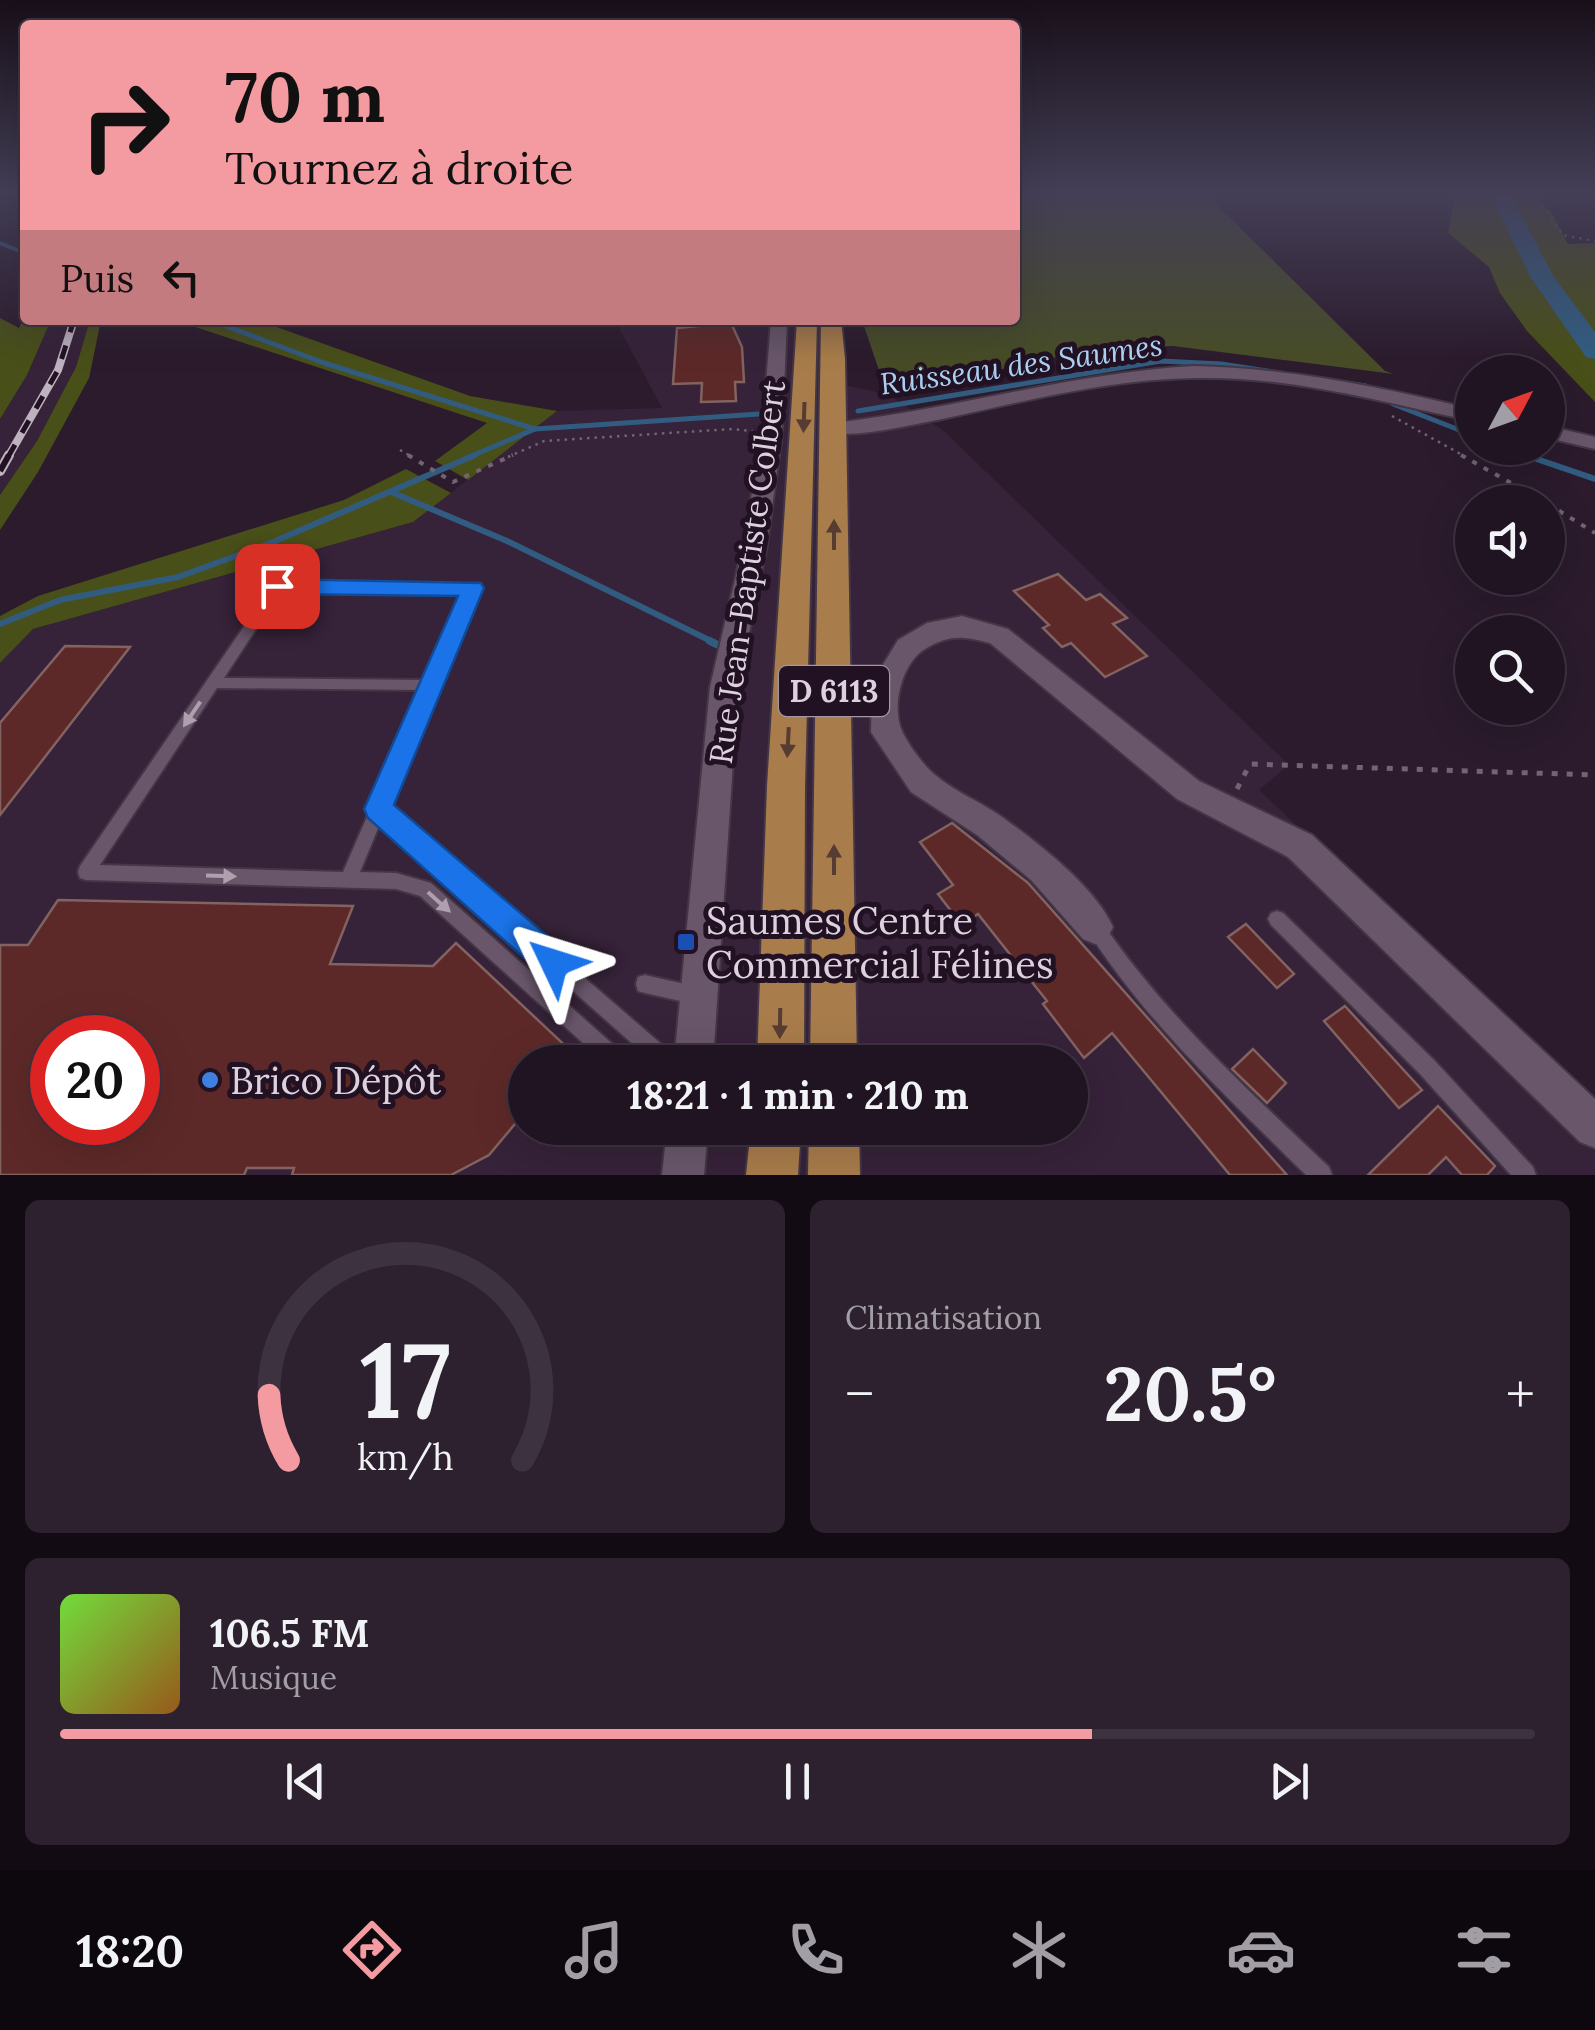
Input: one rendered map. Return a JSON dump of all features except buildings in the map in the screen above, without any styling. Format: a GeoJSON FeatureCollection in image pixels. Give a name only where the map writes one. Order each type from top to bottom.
{"type":"FeatureCollection","features":[{"type":"Feature","properties":{"kind":"main road","name":"D 6113"},"geometry":{"type":"LineString","coordinates":[[780,1045],[786,786],[807,325]]}},
{"type":"Feature","properties":{"kind":"main road","name":"D 6113"},"geometry":{"type":"LineString","coordinates":[[830,325],[834,428],[834,1045]]}},
{"type":"Feature","properties":{"kind":"main road"},"geometry":{"type":"LineString","coordinates":[[772,1175],[775,1145]]}},
{"type":"Feature","properties":{"kind":"main road"},"geometry":{"type":"LineString","coordinates":[[834,1145],[834,1175]]}},
{"type":"Feature","properties":{"kind":"street","name":"Rue Jean-Baptiste Colbert"},"geometry":{"type":"LineString","coordinates":[[695,1045],[724,687],[755,545],[772,434],[778,325]]}},
{"type":"Feature","properties":{"kind":"street"},"geometry":{"type":"LineString","coordinates":[[834,428],[1098,381],[1196,372],[1272,377],[1455,411]]}},
{"type":"Feature","properties":{"kind":"street"},"geometry":{"type":"LineString","coordinates":[[1565,436],[1595,443]]}},
{"type":"Feature","properties":{"kind":"street"},"geometry":{"type":"LineString","coordinates":[[1095,927],[1043,869],[988,826],[922,783],[886,732],[886,683],[907,647],[936,630],[962,626],[999,636],[1039,664],[1188,790],[1300,846],[1595,1127]]}},
{"type":"Feature","properties":{"kind":"street"},"geometry":{"type":"LineString","coordinates":[[683,1175],[686,1145]]}},
{"type":"Feature","properties":{"kind":"lane"},"geometry":{"type":"LineString","coordinates":[[348,880],[472,588],[277,586],[86,872],[348,880],[396,881],[425,889],[599,1045]]}},
{"type":"Feature","properties":{"kind":"lane"},"geometry":{"type":"LineString","coordinates":[[212,683],[432,685]]}},
{"type":"Feature","properties":{"kind":"lane"},"geometry":{"type":"LineString","coordinates":[[378,809],[648,1045]]}},
{"type":"Feature","properties":{"kind":"lane"},"geometry":{"type":"LineString","coordinates":[[1277,919],[1427,1067],[1525,1175]]}},
{"type":"Feature","properties":{"kind":"lane"},"geometry":{"type":"LineString","coordinates":[[1095,927],[1113,957],[1196,1051],[1321,1175]]}},
{"type":"Feature","properties":{"kind":"lane"},"geometry":{"type":"LineString","coordinates":[[645,984],[700,996]]}},
{"type":"Feature","properties":{"kind":"path"},"geometry":{"type":"LineString","coordinates":[[1390,414],[1514,485]]}},
{"type":"Feature","properties":{"kind":"path"},"geometry":{"type":"LineString","coordinates":[[400,450],[453,482],[544,441],[732,429],[772,434]]}},
{"type":"Feature","properties":{"kind":"path"},"geometry":{"type":"LineString","coordinates":[[1565,515],[1595,533]]}},
{"type":"Feature","properties":{"kind":"path"},"geometry":{"type":"LineString","coordinates":[[1262,827],[1240,800],[1236,785],[1250,764],[1595,774]]}},
{"type":"Feature","properties":{"kind":"shaded area"},"geometry":{"type":"Polygon","coordinates":[[[49,325],[89,325],[76,367],[37,441],[0,495],[0,419],[27,375],[49,325]]]}},
{"type":"Feature","properties":{"kind":"shaded area"},"geometry":{"type":"Polygon","coordinates":[[[618,325],[824,325],[840,384],[887,394],[944,431],[1289,765],[1259,790],[1595,1106],[1595,1175],[0,1175],[0,663],[33,629],[413,522],[557,411],[662,408],[618,325]]]}},
{"type":"Feature","properties":{"kind":"green space"},"geometry":{"type":"Polygon","coordinates":[[[1020,248],[1260,248],[1385,371],[1394,374],[1173,346],[1094,349],[887,394],[864,325],[1020,325],[1020,248]]]}},
{"type":"Feature","properties":{"kind":"green space"},"geometry":{"type":"Polygon","coordinates":[[[1466,248],[1595,248],[1595,402],[1565,371],[1565,355],[1550,355],[1500,293],[1489,267],[1466,248]]]}},
{"type":"Feature","properties":{"kind":"green space"},"geometry":{"type":"Polygon","coordinates":[[[0,318],[19,328],[49,325],[27,375],[0,419],[0,318]]]}},
{"type":"Feature","properties":{"kind":"green space"},"geometry":{"type":"Polygon","coordinates":[[[89,325],[100,325],[89,378],[38,472],[0,530],[0,495],[37,441],[76,367],[89,325]]]}},
{"type":"Feature","properties":{"kind":"green space"},"geometry":{"type":"Polygon","coordinates":[[[189,325],[271,325],[470,396],[557,411],[468,480],[435,461],[487,423],[189,325]]]}},
{"type":"Feature","properties":{"kind":"green space"},"geometry":{"type":"Polygon","coordinates":[[[406,469],[451,493],[413,522],[33,629],[0,663],[0,616],[38,596],[344,500],[406,469]]]}},
{"type":"Feature","properties":{"kind":"waterway"},"geometry":{"type":"LineString","coordinates":[[12,248],[20,251]]}},
{"type":"Feature","properties":{"kind":"waterway"},"geometry":{"type":"LineString","coordinates":[[1528,248],[1543,278],[1595,351]]}},
{"type":"Feature","properties":{"kind":"waterway","name":"Ruisseau des Saumes"},"geometry":{"type":"LineString","coordinates":[[223,325],[324,363],[535,429]]}},
{"type":"Feature","properties":{"kind":"waterway","name":"Ruisseau des Saumes"},"geometry":{"type":"LineString","coordinates":[[858,411],[1161,361],[1221,364],[1366,386]]}},
{"type":"Feature","properties":{"kind":"waterway","name":"Ruisseau des Saumes"},"geometry":{"type":"LineString","coordinates":[[1393,404],[1455,428]]}},
{"type":"Feature","properties":{"kind":"waterway","name":"Ruisseau des Saumes"},"geometry":{"type":"LineString","coordinates":[[535,429],[759,414]]}},
{"type":"Feature","properties":{"kind":"waterway"},"geometry":{"type":"LineString","coordinates":[[469,457],[535,429]]}},
{"type":"Feature","properties":{"kind":"waterway"},"geometry":{"type":"LineString","coordinates":[[0,624],[60,600],[178,577],[266,545],[475,455]]}},
{"type":"Feature","properties":{"kind":"waterway","name":"Ruisseau des Saumes"},"geometry":{"type":"LineString","coordinates":[[1554,465],[1595,479]]}},
{"type":"Feature","properties":{"kind":"waterway"},"geometry":{"type":"LineString","coordinates":[[391,492],[507,541],[715,643]]}},
{"type":"Feature","properties":{"kind":"waterway"},"geometry":{"type":"LineString","coordinates":[[710,641],[716,644]]}},
{"type":"Feature","properties":{"kind":"railway"},"geometry":{"type":"LineString","coordinates":[[8,457],[58,370],[72,325]]}},
{"type":"Feature","properties":{"kind":"railway"},"geometry":{"type":"LineString","coordinates":[[0,471],[9,455]]}},
{"type":"Feature","properties":{"kind":"place","name":"Saumes Centre Commercial Félines"},"geometry":{"type":"Point","coordinates":[686,942]}},
{"type":"Feature","properties":{"kind":"place","name":"Brico Dépôt"},"geometry":{"type":"Point","coordinates":[210,1080]}},
{"type":"Feature","properties":{"kind":"route"},"geometry":{"type":"LineString","coordinates":[[277,586],[472,588],[378,809],[554,963]]}}]}
